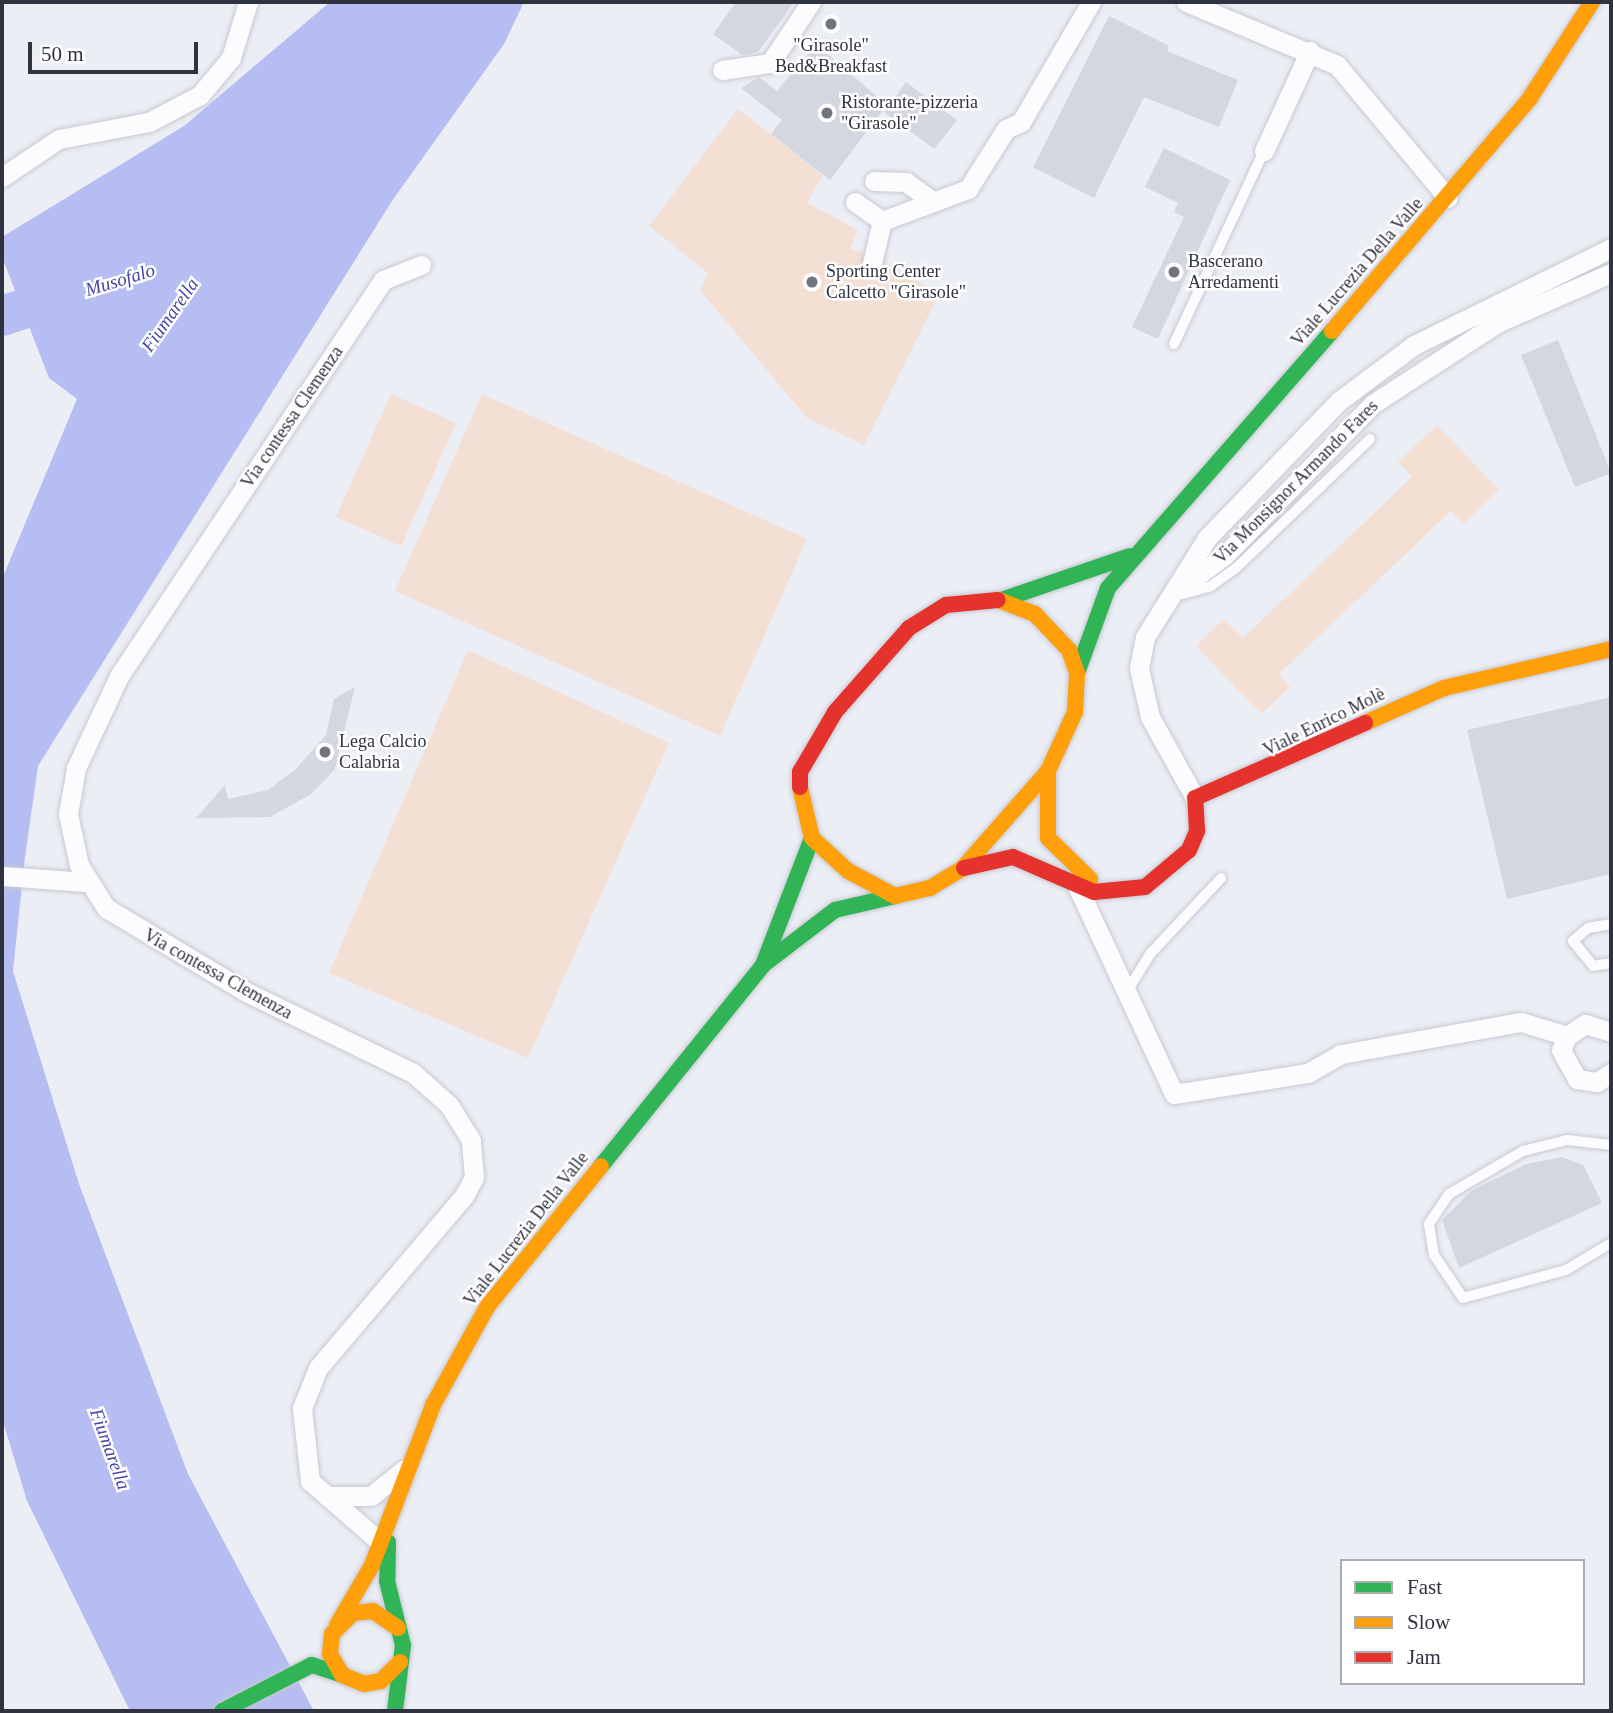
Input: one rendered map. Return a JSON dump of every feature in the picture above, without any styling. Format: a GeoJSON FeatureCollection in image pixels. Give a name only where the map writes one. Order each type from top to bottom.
{"type":"FeatureCollection","features":[{"type":"Feature","properties":{"kind":"main road","name":"Viale Lucrezia Della Valle"},"geometry":{"type":"LineString","coordinates":[[763,965],[835,910],[929,888],[962,869],[1048,771],[1075,712],[1077,673],[1108,588],[1134,554],[1448,198],[1530,98],[1592,2]]}},
{"type":"Feature","properties":{"kind":"main road","name":"Viale Lucrezia Della Valle"},"geometry":{"type":"LineString","coordinates":[[895,896],[848,871],[812,838],[800,806],[800,772],[835,712],[928,613],[1063,584],[1134,554]]}},
{"type":"Feature","properties":{"kind":"main road","name":"Viale Lucrezia Della Valle"},"geometry":{"type":"LineString","coordinates":[[998,600],[1035,614],[1069,650],[1077,673]]}},
{"type":"Feature","properties":{"kind":"main road","name":"Viale Enrico Molè"},"geometry":{"type":"LineString","coordinates":[[1195,798],[1444,688],[1611,649]]}},
{"type":"Feature","properties":{"kind":"main road"},"geometry":{"type":"LineString","coordinates":[[1048,771],[1048,838],[1069,864],[1113,892]]}},
{"type":"Feature","properties":{"kind":"main road"},"geometry":{"type":"LineString","coordinates":[[962,869],[1013,857],[1078,888],[1113,892],[1145,887],[1174,867],[1196,831],[1195,798]]}},
{"type":"Feature","properties":{"kind":"main road","name":"Viale Lucrezia Della Valle"},"geometry":{"type":"LineString","coordinates":[[335,1630],[391,1519],[409,1464],[487,1307],[763,965],[791,906],[812,838]]}},
{"type":"Feature","properties":{"kind":"main road"},"geometry":{"type":"LineString","coordinates":[[391,1519],[387,1581],[398,1628],[400,1662],[395,1711]]}},
{"type":"Feature","properties":{"kind":"main road"},"geometry":{"type":"LineString","coordinates":[[298,1671],[353,1613],[373,1611],[398,1628]]}},
{"type":"Feature","properties":{"kind":"main road"},"geometry":{"type":"LineString","coordinates":[[335,1630],[330,1654],[344,1676],[380,1711]]}},
{"type":"Feature","properties":{"kind":"main road"},"geometry":{"type":"LineString","coordinates":[[222,1711],[298,1671],[319,1665],[344,1676],[381,1681],[400,1662]]}},
{"type":"Feature","properties":{"kind":"street"},"geometry":{"type":"LineString","coordinates":[[2,177],[58,139],[149,122],[200,95],[231,58],[248,2]]}},
{"type":"Feature","properties":{"kind":"street"},"geometry":{"type":"LineString","coordinates":[[722,71],[770,63],[811,2]]}},
{"type":"Feature","properties":{"kind":"street"},"geometry":{"type":"LineString","coordinates":[[882,221],[968,189],[1006,130],[1021,122],[1091,2]]}},
{"type":"Feature","properties":{"kind":"street"},"geometry":{"type":"LineString","coordinates":[[1186,2],[1310,51],[1337,65],[1448,198]]}},
{"type":"Feature","properties":{"kind":"street"},"geometry":{"type":"LineString","coordinates":[[1264,151],[1310,51]]}},
{"type":"Feature","properties":{"kind":"street"},"geometry":{"type":"LineString","coordinates":[[874,181],[906,182],[934,202]]}},
{"type":"Feature","properties":{"kind":"street"},"geometry":{"type":"LineString","coordinates":[[855,202],[882,221]]}},
{"type":"Feature","properties":{"kind":"street"},"geometry":{"type":"LineString","coordinates":[[872,263],[882,221]]}},
{"type":"Feature","properties":{"kind":"street","name":"Via Monsignor Armando Fares"},"geometry":{"type":"LineString","coordinates":[[1195,798],[1150,717],[1140,683],[1140,649],[1168,598],[1208,538],[1339,401],[1426,338],[1611,248]]}},
{"type":"Feature","properties":{"kind":"street","name":"Via contessa Clemenza"},"geometry":{"type":"LineString","coordinates":[[323,1495],[310,1481],[304,1456],[306,1389],[344,1335],[464,1196],[474,1177],[471,1140],[442,1096],[413,1073],[172,952],[106,908],[86,882],[71,836],[70,789],[98,715],[383,280],[421,265]]}},
{"type":"Feature","properties":{"kind":"street","name":"Via Monsignor Armando Fares"},"geometry":{"type":"LineString","coordinates":[[1168,598],[1224,556],[1374,402],[1497,323],[1611,273]]}},
{"type":"Feature","properties":{"kind":"street"},"geometry":{"type":"LineString","coordinates":[[2,876],[31,881],[86,882]]}},
{"type":"Feature","properties":{"kind":"street"},"geometry":{"type":"LineString","coordinates":[[1078,888],[1093,930],[1128,990],[1174,1094],[1308,1073],[1341,1054],[1521,1022],[1567,1036]]}},
{"type":"Feature","properties":{"kind":"street"},"geometry":{"type":"LineString","coordinates":[[1610,1076],[1586,1082],[1566,1069],[1561,1049],[1567,1036],[1585,1024],[1611,1032]]}},
{"type":"Feature","properties":{"kind":"street"},"geometry":{"type":"LineString","coordinates":[[323,1495],[371,1496],[409,1464]]}},
{"type":"Feature","properties":{"kind":"street"},"geometry":{"type":"LineString","coordinates":[[323,1495],[380,1542]]}},
{"type":"Feature","properties":{"kind":"lane"},"geometry":{"type":"LineString","coordinates":[[1174,344],[1264,151]]}},
{"type":"Feature","properties":{"kind":"lane"},"geometry":{"type":"LineString","coordinates":[[1168,598],[1211,586],[1236,568],[1370,439]]}},
{"type":"Feature","properties":{"kind":"lane"},"geometry":{"type":"LineString","coordinates":[[1128,990],[1150,954],[1221,878]]}},
{"type":"Feature","properties":{"kind":"lane"},"geometry":{"type":"LineString","coordinates":[[1611,923],[1588,928],[1573,941],[1593,966],[1611,962]]}},
{"type":"Feature","properties":{"kind":"lane"},"geometry":{"type":"LineString","coordinates":[[1611,1145],[1567,1140],[1523,1151],[1449,1194],[1429,1224],[1434,1255],[1463,1298],[1566,1270],[1611,1243]]}},
{"type":"Feature","properties":{"kind":"shaded area","name":"Sporting Center Calcetto \"Girasole\""},"geometry":{"type":"Polygon","coordinates":[[[738,109],[823,175],[807,203],[858,230],[850,249],[874,255],[939,294],[864,445],[807,418],[700,290],[708,273],[649,226],[738,109]]]}},
{"type":"Feature","properties":{"kind":"shaded area"},"geometry":{"type":"Polygon","coordinates":[[[391,394],[456,423],[401,546],[336,517],[391,394]]]}},
{"type":"Feature","properties":{"kind":"shaded area"},"geometry":{"type":"Polygon","coordinates":[[[482,394],[807,539],[720,736],[395,591],[482,394]]]}},
{"type":"Feature","properties":{"kind":"shaded area"},"geometry":{"type":"Polygon","coordinates":[[[1437,425],[1499,490],[1464,524],[1451,511],[1279,674],[1290,687],[1261,714],[1196,646],[1224,619],[1243,638],[1412,477],[1398,462],[1437,425]]]}},
{"type":"Feature","properties":{"kind":"shaded area"},"geometry":{"type":"Polygon","coordinates":[[[468,650],[669,743],[528,1058],[329,973],[468,650]]]}},
{"type":"Feature","properties":{"kind":"water","name":"Fiumarella"},"geometry":{"type":"Polygon","coordinates":[[[330,2],[524,2],[504,44],[392,201],[38,766],[25,857],[13,971],[79,1184],[188,1474],[314,1711],[130,1711],[27,1501],[2,1418],[2,579],[77,399],[49,378],[2,257],[2,237],[184,126],[330,2]]]}},
{"type":"Feature","properties":{"kind":"building"},"geometry":{"type":"Polygon","coordinates":[[[736,2],[794,2],[758,52],[742,55],[713,34],[736,2]]]}},
{"type":"Feature","properties":{"kind":"building"},"geometry":{"type":"Polygon","coordinates":[[[1109,16],[1169,46],[1167,51],[1238,80],[1219,127],[1144,97],[1094,198],[1033,167],[1109,16]]]}},
{"type":"Feature","properties":{"kind":"building","name":"Ristorante-pizzeria \"Girasole\""},"geometry":{"type":"Polygon","coordinates":[[[816,44],[887,105],[830,180],[771,134],[782,120],[741,88],[759,77],[777,91],[816,44]]]}},
{"type":"Feature","properties":{"kind":"building"},"geometry":{"type":"Polygon","coordinates":[[[906,82],[957,120],[934,149],[884,112],[906,82]]]}},
{"type":"Feature","properties":{"kind":"building","name":"Bascerano Arredamenti"},"geometry":{"type":"Polygon","coordinates":[[[1164,148],[1230,180],[1158,339],[1132,327],[1184,217],[1174,212],[1178,203],[1145,187],[1164,148]]]}},
{"type":"Feature","properties":{"kind":"building"},"geometry":{"type":"Polygon","coordinates":[[[1558,340],[1611,473],[1575,487],[1521,355],[1558,340]]]}},
{"type":"Feature","properties":{"kind":"building","name":"Lega Calcio Calabria"},"geometry":{"type":"Polygon","coordinates":[[[355,687],[335,769],[311,794],[270,817],[196,818],[225,785],[228,799],[268,790],[296,769],[326,735],[334,699],[355,687]]]}},
{"type":"Feature","properties":{"kind":"building"},"geometry":{"type":"Polygon","coordinates":[[[1611,697],[1611,874],[1507,899],[1467,730],[1611,697]]]}},
{"type":"Feature","properties":{"kind":"building"},"geometry":{"type":"Polygon","coordinates":[[[1562,1157],[1583,1165],[1602,1203],[1459,1268],[1442,1220],[1471,1191],[1526,1164],[1562,1157]]]}},
{"type":"Feature","properties":{"kind":"waterway","name":"Musofalo"},"geometry":{"type":"LineString","coordinates":[[2,316],[75,292]]}},
{"type":"Feature","properties":{"kind":"traffic: fast"},"geometry":{"type":"LineString","coordinates":[[1077,673],[1108,588],[1332,331]]}},
{"type":"Feature","properties":{"kind":"traffic: fast"},"geometry":{"type":"LineString","coordinates":[[1001,600],[1130,556]]}},
{"type":"Feature","properties":{"kind":"traffic: fast"},"geometry":{"type":"LineString","coordinates":[[601,1166],[763,965],[812,838]]}},
{"type":"Feature","properties":{"kind":"traffic: fast"},"geometry":{"type":"LineString","coordinates":[[767,962],[835,910],[895,896]]}},
{"type":"Feature","properties":{"kind":"traffic: fast"},"geometry":{"type":"LineString","coordinates":[[388,1542],[387,1581],[403,1645],[395,1711]]}},
{"type":"Feature","properties":{"kind":"traffic: fast"},"geometry":{"type":"LineString","coordinates":[[222,1711],[312,1665],[342,1675]]}},
{"type":"Feature","properties":{"kind":"traffic: slow"},"geometry":{"type":"LineString","coordinates":[[1332,331],[1530,98],[1592,2]]}},
{"type":"Feature","properties":{"kind":"traffic: slow"},"geometry":{"type":"LineString","coordinates":[[800,787],[812,838],[848,871],[895,896],[930,888],[962,869],[1048,771],[1075,712],[1077,673],[1069,650],[1035,614],[998,600]]}},
{"type":"Feature","properties":{"kind":"traffic: slow"},"geometry":{"type":"LineString","coordinates":[[1365,723],[1444,688],[1611,649]]}},
{"type":"Feature","properties":{"kind":"traffic: slow"},"geometry":{"type":"LineString","coordinates":[[1048,771],[1048,838],[1090,879]]}},
{"type":"Feature","properties":{"kind":"traffic: slow"},"geometry":{"type":"LineString","coordinates":[[337,1625],[372,1565],[433,1405],[487,1307],[601,1166]]}},
{"type":"Feature","properties":{"kind":"traffic: slow"},"geometry":{"type":"LineString","coordinates":[[398,1628],[373,1611],[353,1613],[332,1634],[330,1654],[342,1675],[364,1684],[381,1681],[400,1662]]}},
{"type":"Feature","properties":{"kind":"traffic: jam"},"geometry":{"type":"LineString","coordinates":[[800,787],[800,772],[835,712],[909,628],[946,605],[998,600]]}},
{"type":"Feature","properties":{"kind":"traffic: jam"},"geometry":{"type":"LineString","coordinates":[[964,868],[1013,857],[1094,892],[1145,887],[1189,850],[1197,831],[1195,798],[1365,723]]}},
{"type":"Feature","properties":{"kind":"place","name":"\"Girasole\" Bed&Breakfast"},"geometry":{"type":"Point","coordinates":[831,24]}},
{"type":"Feature","properties":{"kind":"place","name":"Ristorante-pizzeria \"Girasole\""},"geometry":{"type":"Point","coordinates":[827,113]}},
{"type":"Feature","properties":{"kind":"place","name":"Bascerano Arredamenti"},"geometry":{"type":"Point","coordinates":[1174,272]}},
{"type":"Feature","properties":{"kind":"place","name":"Sporting Center Calcetto \"Girasole\""},"geometry":{"type":"Point","coordinates":[812,282]}},
{"type":"Feature","properties":{"kind":"place","name":"Lega Calcio Calabria"},"geometry":{"type":"Point","coordinates":[325,752]}}]}
